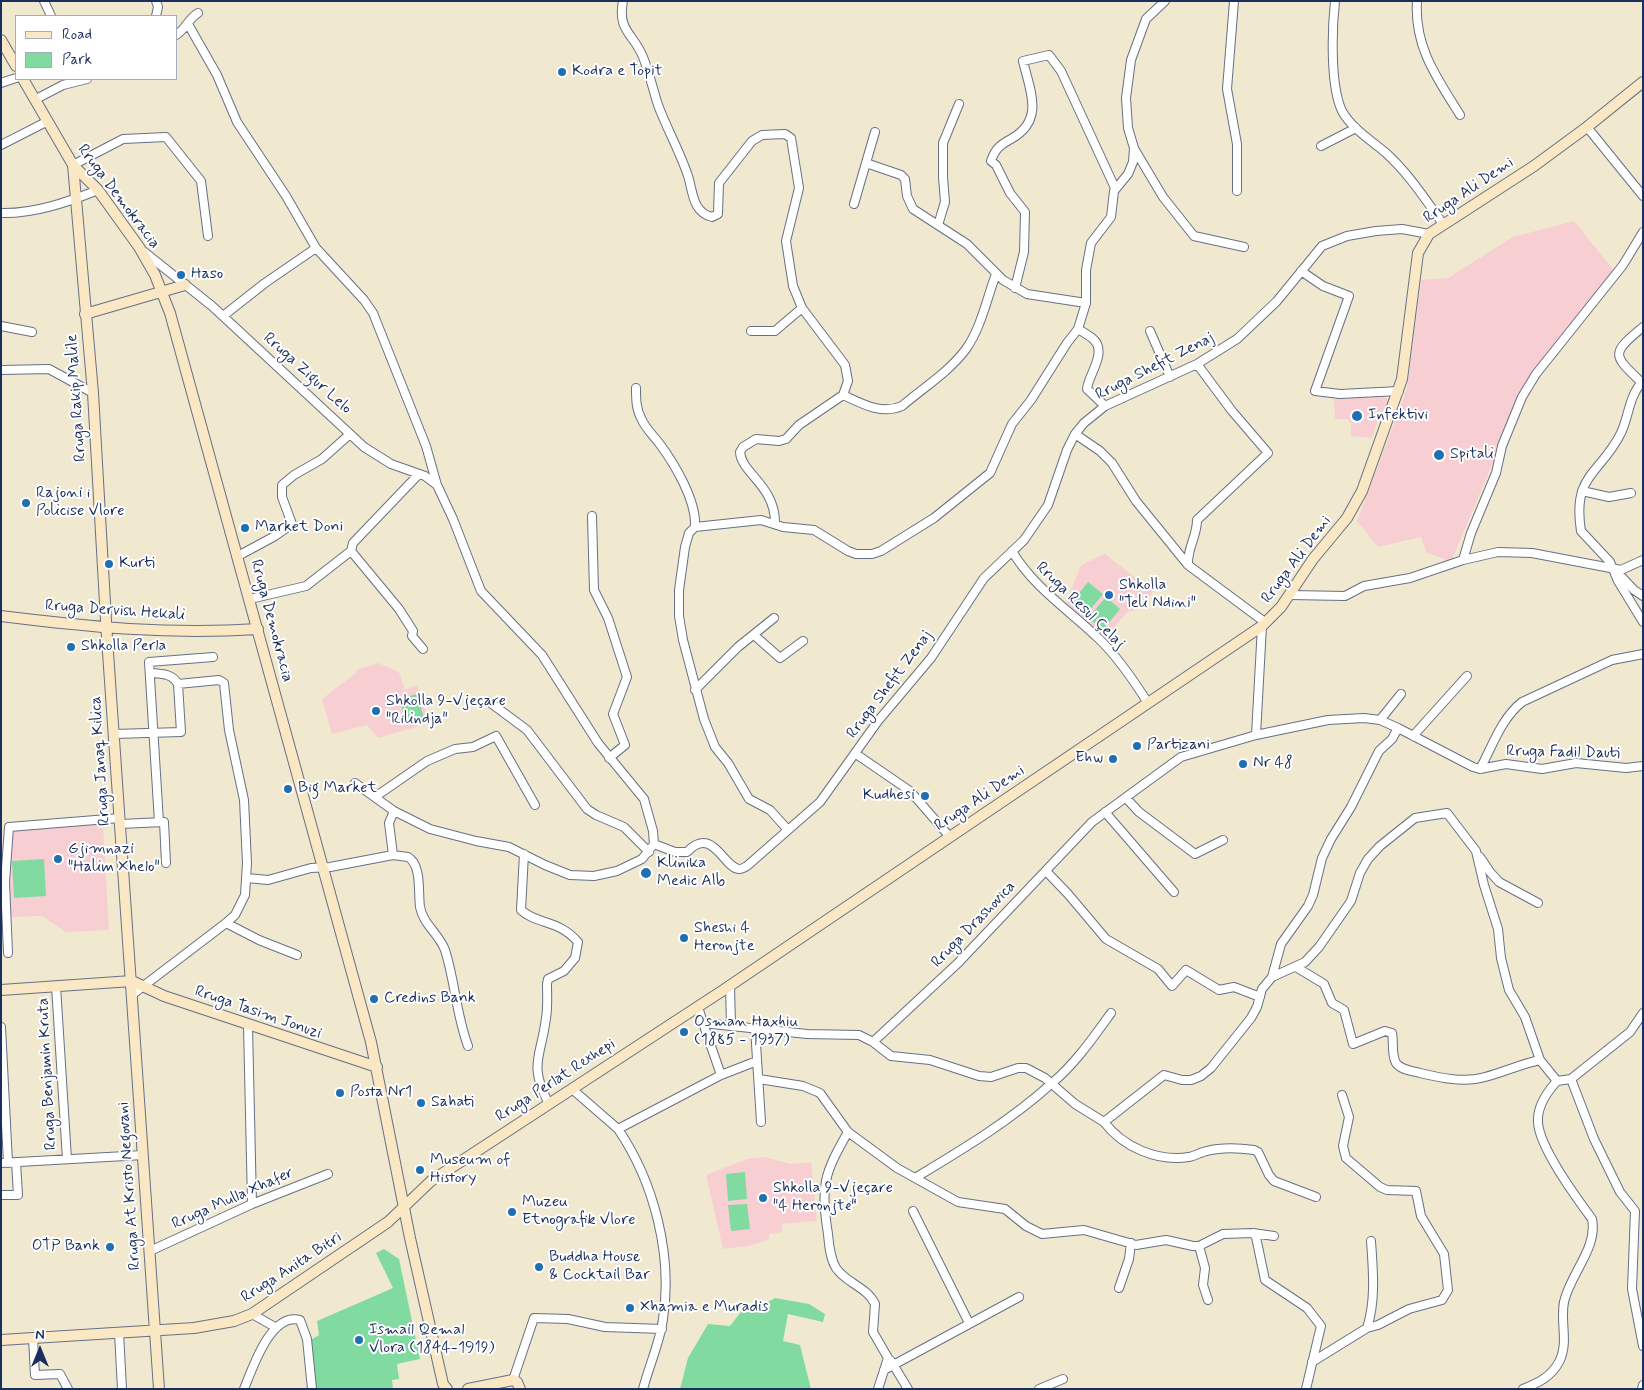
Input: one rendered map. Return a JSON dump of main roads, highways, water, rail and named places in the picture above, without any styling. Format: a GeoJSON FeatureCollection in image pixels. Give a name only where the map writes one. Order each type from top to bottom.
{"type":"FeatureCollection","features":[{"type":"Feature","properties":{"kind":"main road"},"geometry":{"type":"LineString","coordinates":[[1,40],[15,64]]}},
{"type":"Feature","properties":{"kind":"main road","name":"Rruga Demokracia"},"geometry":{"type":"LineString","coordinates":[[25,80],[73,165],[98,190],[139,247],[163,292],[250,599],[377,1067],[404,1208],[445,1386]]}},
{"type":"Feature","properties":{"kind":"main road","name":"Rruga Ali Demi"},"geometry":{"type":"LineString","coordinates":[[730,985],[1274,616],[1290,595],[1309,564],[1338,531],[1354,506],[1399,391],[1405,360],[1418,253],[1429,234],[1526,171],[1587,127],[1643,82]]}},
{"type":"Feature","properties":{"kind":"main road","name":"Rruga Rakip Malile"},"geometry":{"type":"LineString","coordinates":[[73,165],[93,393],[106,629]]}},
{"type":"Feature","properties":{"kind":"main road"},"geometry":{"type":"LineString","coordinates":[[85,314],[185,285]]}},
{"type":"Feature","properties":{"kind":"main road","name":"Rruga Dervish Hekali"},"geometry":{"type":"LineString","coordinates":[[1,616],[106,629],[166,632],[258,629]]}},
{"type":"Feature","properties":{"kind":"main road","name":"Rruga Janaq Kilica"},"geometry":{"type":"LineString","coordinates":[[106,629],[132,982]]}},
{"type":"Feature","properties":{"kind":"main road"},"geometry":{"type":"LineString","coordinates":[[1,990],[132,982]]}},
{"type":"Feature","properties":{"kind":"main road","name":"Rruga Tasim Jonuzi"},"geometry":{"type":"LineString","coordinates":[[132,982],[248,1026],[377,1067]]}},
{"type":"Feature","properties":{"kind":"main road","name":"Rruga At Kristo Negovani"},"geometry":{"type":"LineString","coordinates":[[132,982],[159,1389]]}},
{"type":"Feature","properties":{"kind":"main road","name":"Rruga Perlat Rexhepi"},"geometry":{"type":"LineString","coordinates":[[404,1208],[431,1181],[730,985]]}},
{"type":"Feature","properties":{"kind":"main road","name":"Rruga Anita Bitri"},"geometry":{"type":"LineString","coordinates":[[1,1340],[155,1332],[216,1326],[234,1322],[252,1314],[388,1222],[404,1208]]}},
{"type":"Feature","properties":{"kind":"main road"},"geometry":{"type":"LineString","coordinates":[[468,1389],[513,1380],[517,1382],[520,1389]]}},
{"type":"Feature","properties":{"kind":"place","name":"Kodra e Topit"},"geometry":{"type":"Point","coordinates":[562,72]}},
{"type":"Feature","properties":{"kind":"place","name":"Haso"},"geometry":{"type":"Point","coordinates":[181,275]}},
{"type":"Feature","properties":{"kind":"place","name":"Infektivi"},"geometry":{"type":"Point","coordinates":[1357,416]}},
{"type":"Feature","properties":{"kind":"place","name":"Spitali"},"geometry":{"type":"Point","coordinates":[1439,455]}},
{"type":"Feature","properties":{"kind":"place","name":"Rajoni i Policise Vlore"},"geometry":{"type":"Point","coordinates":[26,503]}},
{"type":"Feature","properties":{"kind":"place","name":"Market Doni"},"geometry":{"type":"Point","coordinates":[245,528]}},
{"type":"Feature","properties":{"kind":"place","name":"Kurti"},"geometry":{"type":"Point","coordinates":[109,564]}},
{"type":"Feature","properties":{"kind":"place","name":"Shkolla \"Teli Ndini\""},"geometry":{"type":"Point","coordinates":[1109,595]}},
{"type":"Feature","properties":{"kind":"place","name":"Shkolla Perla"},"geometry":{"type":"Point","coordinates":[71,647]}},
{"type":"Feature","properties":{"kind":"place","name":"Shkolla 9-Vjeçare \"Rilindja\""},"geometry":{"type":"Point","coordinates":[376,711]}},
{"type":"Feature","properties":{"kind":"place","name":"Partizani"},"geometry":{"type":"Point","coordinates":[1137,746]}},
{"type":"Feature","properties":{"kind":"place","name":"Ehw"},"geometry":{"type":"Point","coordinates":[1113,759]}},
{"type":"Feature","properties":{"kind":"place","name":"Nr 48"},"geometry":{"type":"Point","coordinates":[1243,764]}},
{"type":"Feature","properties":{"kind":"place","name":"Big Market"},"geometry":{"type":"Point","coordinates":[288,789]}},
{"type":"Feature","properties":{"kind":"place","name":"Kudhesi"},"geometry":{"type":"Point","coordinates":[925,796]}},
{"type":"Feature","properties":{"kind":"place","name":"Gjimnazi \"Halim Xhelo\""},"geometry":{"type":"Point","coordinates":[58,859]}},
{"type":"Feature","properties":{"kind":"place","name":"Klinika Medic Alb"},"geometry":{"type":"Point","coordinates":[646,873]}},
{"type":"Feature","properties":{"kind":"place","name":"Sheshi 4 Heronjte"},"geometry":{"type":"Point","coordinates":[684,938]}},
{"type":"Feature","properties":{"kind":"place","name":"Credins Bank"},"geometry":{"type":"Point","coordinates":[374,999]}},
{"type":"Feature","properties":{"kind":"place","name":"Osman Haxhiu (1885 - 1937)"},"geometry":{"type":"Point","coordinates":[684,1032]}},
{"type":"Feature","properties":{"kind":"place","name":"Posta Nr1"},"geometry":{"type":"Point","coordinates":[340,1093]}},
{"type":"Feature","properties":{"kind":"place","name":"Sahati"},"geometry":{"type":"Point","coordinates":[421,1103]}},
{"type":"Feature","properties":{"kind":"place","name":"Museum of History"},"geometry":{"type":"Point","coordinates":[420,1170]}},
{"type":"Feature","properties":{"kind":"place","name":"Shkolla 9-Vjeçare \"4 Heronjtë\""},"geometry":{"type":"Point","coordinates":[763,1198]}},
{"type":"Feature","properties":{"kind":"place","name":"Muzeu Etnografik Vlore"},"geometry":{"type":"Point","coordinates":[512,1212]}},
{"type":"Feature","properties":{"kind":"place","name":"OTP Bank"},"geometry":{"type":"Point","coordinates":[110,1247]}},
{"type":"Feature","properties":{"kind":"place","name":"Buddha House & Cocktail Bar"},"geometry":{"type":"Point","coordinates":[539,1267]}},
{"type":"Feature","properties":{"kind":"place","name":"Xhamia e Muradis"},"geometry":{"type":"Point","coordinates":[630,1308]}},
{"type":"Feature","properties":{"kind":"place","name":"Ismail Qemal Vlora (1844-1919)"},"geometry":{"type":"Point","coordinates":[359,1340]}}]}
